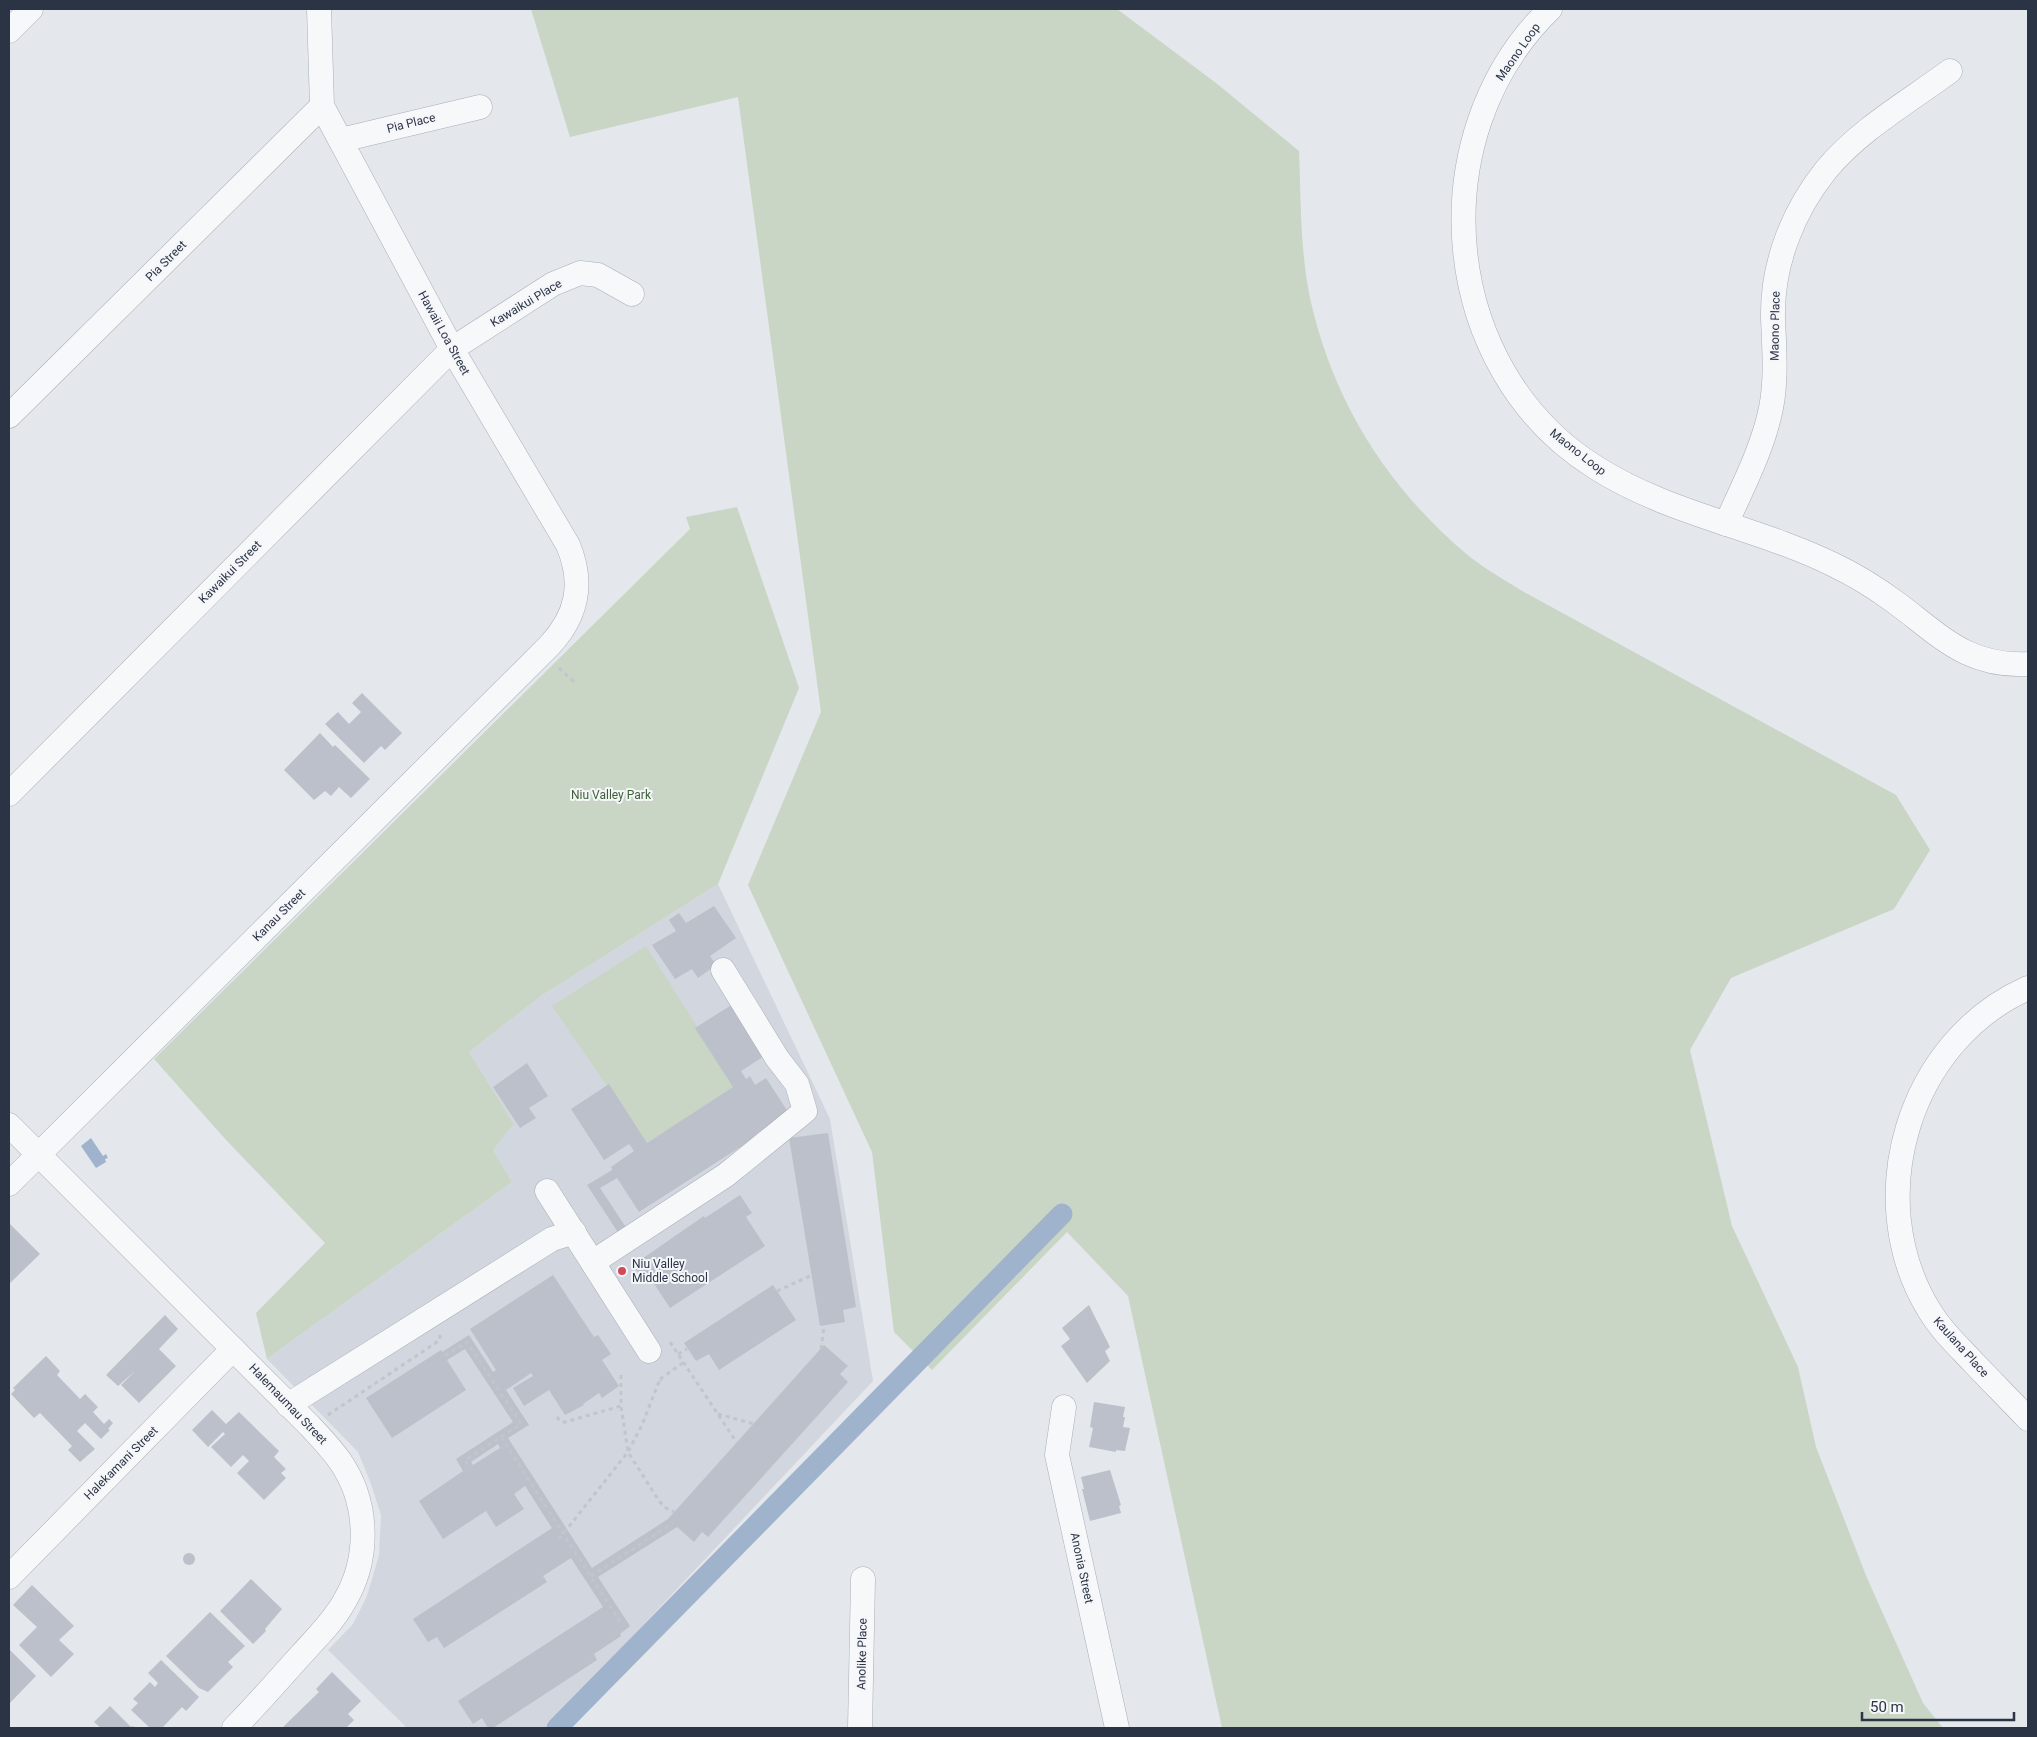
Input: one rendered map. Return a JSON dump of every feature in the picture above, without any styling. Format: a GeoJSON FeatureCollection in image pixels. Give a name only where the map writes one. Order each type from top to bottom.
{"type":"FeatureCollection","features":[{"type":"Feature","properties":{"kind":"street"},"geometry":{"type":"LineString","coordinates":[[9,30],[30,9]]}},
{"type":"Feature","properties":{"kind":"street","name":"Hawaii Loa Street"},"geometry":{"type":"LineString","coordinates":[[319,9],[322,106],[452,349],[563,536],[575,563],[577,587],[573,609],[563,630],[549,646]]}},
{"type":"Feature","properties":{"kind":"street","name":"Maono Loop"},"geometry":{"type":"LineString","coordinates":[[1550,9],[1524,39],[1492,91],[1480,119],[1471,149],[1463,209],[1463,239],[1467,269],[1480,318],[1495,354],[1510,380],[1532,411],[1569,448],[1619,482],[1726,524],[1806,552],[1835,566],[1893,601],[1935,635],[1964,652],[1999,662],[2028,664]]}},
{"type":"Feature","properties":{"kind":"street","name":"Maono Place"},"geometry":{"type":"LineString","coordinates":[[1726,524],[1757,454],[1772,407],[1775,383],[1773,315],[1775,288],[1782,254],[1798,212],[1811,191],[1842,152],[1860,136],[1950,71]]}},
{"type":"Feature","properties":{"kind":"street","name":"Pia Street"},"geometry":{"type":"LineString","coordinates":[[9,416],[322,106]]}},
{"type":"Feature","properties":{"kind":"street","name":"Pia Place"},"geometry":{"type":"LineString","coordinates":[[341,140],[480,107]]}},
{"type":"Feature","properties":{"kind":"street","name":"Kawaikui Place"},"geometry":{"type":"LineString","coordinates":[[452,349],[553,284],[580,273],[598,275],[632,294]]}},
{"type":"Feature","properties":{"kind":"street","name":"Kawaikui Street"},"geometry":{"type":"LineString","coordinates":[[9,794],[452,349]]}},
{"type":"Feature","properties":{"kind":"street","name":"Kanau Street"},"geometry":{"type":"LineString","coordinates":[[9,1184],[549,646]]}},
{"type":"Feature","properties":{"kind":"street"},"geometry":{"type":"LineString","coordinates":[[593,1262],[726,1175],[805,1111],[797,1084],[777,1058],[724,970]]}},
{"type":"Feature","properties":{"kind":"street","name":"Kaulana Place"},"geometry":{"type":"LineString","coordinates":[[2028,988],[2000,1004],[1981,1018],[1963,1034],[1932,1072],[1914,1109],[1903,1140],[1897,1190],[1901,1240],[1911,1272],[1928,1309],[1942,1330],[2028,1419]]}},
{"type":"Feature","properties":{"kind":"street","name":"Halemaumau Street"},"geometry":{"type":"LineString","coordinates":[[9,1125],[288,1405],[335,1455],[349,1477],[361,1513],[363,1532],[362,1554],[354,1584],[338,1612],[247,1724]]}},
{"type":"Feature","properties":{"kind":"street"},"geometry":{"type":"LineString","coordinates":[[548,1191],[593,1262],[658,1344]]}},
{"type":"Feature","properties":{"kind":"street"},"geometry":{"type":"LineString","coordinates":[[288,1405],[552,1239],[574,1232]]}},
{"type":"Feature","properties":{"kind":"street","name":"Halekamani Street"},"geometry":{"type":"LineString","coordinates":[[9,1577],[233,1349]]}},
{"type":"Feature","properties":{"kind":"street","name":"Anonia Street"},"geometry":{"type":"LineString","coordinates":[[1064,1407],[1057,1455],[1116,1728]]}},
{"type":"Feature","properties":{"kind":"street","name":"Anolike Place"},"geometry":{"type":"LineString","coordinates":[[860,1728],[863,1579]]}},
{"type":"Feature","properties":{"kind":"path"},"geometry":{"type":"LineString","coordinates":[[558,668],[574,682]]}},
{"type":"Feature","properties":{"kind":"path"},"geometry":{"type":"LineString","coordinates":[[777,1290],[812,1275]]}},
{"type":"Feature","properties":{"kind":"path"},"geometry":{"type":"LineString","coordinates":[[821,1349],[824,1326]]}},
{"type":"Feature","properties":{"kind":"path"},"geometry":{"type":"LineString","coordinates":[[445,1356],[467,1342],[521,1424],[464,1460],[469,1468]]}},
{"type":"Feature","properties":{"kind":"path"},"geometry":{"type":"LineString","coordinates":[[658,1344],[678,1354],[737,1443]]}},
{"type":"Feature","properties":{"kind":"path"},"geometry":{"type":"LineString","coordinates":[[678,1354],[688,1349]]}},
{"type":"Feature","properties":{"kind":"path"},"geometry":{"type":"LineString","coordinates":[[559,1539],[628,1452],[642,1425],[660,1380],[684,1362]]}},
{"type":"Feature","properties":{"kind":"path"},"geometry":{"type":"LineString","coordinates":[[621,1375],[621,1406],[628,1452],[659,1501],[666,1508],[674,1512]]}},
{"type":"Feature","properties":{"kind":"path"},"geometry":{"type":"LineString","coordinates":[[557,1417],[561,1422],[564,1422],[621,1406]]}},
{"type":"Feature","properties":{"kind":"path"},"geometry":{"type":"LineString","coordinates":[[717,1414],[754,1424]]}},
{"type":"Feature","properties":{"kind":"path"},"geometry":{"type":"LineString","coordinates":[[501,1437],[621,1624]]}},
{"type":"Feature","properties":{"kind":"path"},"geometry":{"type":"LineString","coordinates":[[591,1576],[673,1523]]}},
{"type":"Feature","properties":{"kind":"shaded area","name":"Niu Valley Middle School"},"geometry":{"type":"Polygon","coordinates":[[[718,884],[830,1119],[873,1381],[546,1728],[407,1728],[328,1650],[353,1624],[367,1596],[379,1555],[381,1515],[371,1484],[358,1452],[267,1359],[512,1182],[493,1150],[514,1124],[469,1052],[541,996],[718,884]]]}},
{"type":"Feature","properties":{"kind":"green space"},"geometry":{"type":"Polygon","coordinates":[[[531,9],[1117,9],[1216,83],[1299,151],[1304,262],[1310,298],[1320,336],[1333,373],[1349,408],[1389,473],[1441,531],[1476,562],[1524,592],[1896,795],[1930,850],[1894,909],[1731,978],[1690,1050],[1732,1226],[1798,1367],[1816,1447],[1867,1578],[1923,1703],[1943,1728],[1222,1728],[1128,1296],[1067,1232],[932,1370],[894,1332],[872,1152],[748,885],[821,712],[738,97],[570,137],[531,9]]]}},
{"type":"Feature","properties":{"kind":"green space","name":"Niu Valley Park"},"geometry":{"type":"Polygon","coordinates":[[[737,507],[799,688],[718,884],[541,996],[469,1052],[514,1124],[493,1150],[512,1182],[267,1359],[256,1313],[325,1243],[227,1141],[154,1059],[690,529],[686,517],[737,507]]]}},
{"type":"Feature","properties":{"kind":"green space"},"geometry":{"type":"Polygon","coordinates":[[[646,946],[735,1087],[647,1143],[609,1085],[607,1086],[552,1006],[646,946]]]}},
{"type":"Feature","properties":{"kind":"water"},"geometry":{"type":"Polygon","coordinates":[[[91,1138],[103,1156],[106,1154],[108,1158],[105,1159],[106,1162],[96,1168],[81,1146],[91,1138]]]}},
{"type":"Feature","properties":{"kind":"building"},"geometry":{"type":"Polygon","coordinates":[[[362,693],[402,733],[385,750],[381,746],[364,763],[325,724],[338,712],[349,724],[361,712],[352,703],[362,693]]]}},
{"type":"Feature","properties":{"kind":"building"},"geometry":{"type":"Polygon","coordinates":[[[320,733],[333,747],[335,745],[370,779],[351,798],[339,787],[331,796],[325,791],[314,800],[284,770],[320,733]]]}},
{"type":"Feature","properties":{"kind":"building"},"geometry":{"type":"Polygon","coordinates":[[[714,906],[736,938],[710,956],[716,965],[698,978],[692,969],[675,979],[652,945],[676,931],[669,920],[679,913],[686,923],[714,906]]]}},
{"type":"Feature","properties":{"kind":"building"},"geometry":{"type":"Polygon","coordinates":[[[733,1004],[766,1055],[741,1071],[746,1079],[750,1076],[755,1085],[766,1078],[790,1115],[639,1212],[617,1178],[600,1188],[629,1232],[621,1237],[587,1185],[612,1170],[611,1167],[634,1151],[629,1144],[604,1160],[571,1109],[609,1084],[647,1143],[733,1087],[695,1028],[733,1004]]]}},
{"type":"Feature","properties":{"kind":"building"},"geometry":{"type":"Polygon","coordinates":[[[527,1063],[548,1096],[529,1108],[536,1118],[520,1128],[493,1087],[527,1063]]]}},
{"type":"Feature","properties":{"kind":"building"},"geometry":{"type":"Polygon","coordinates":[[[828,1133],[856,1307],[843,1310],[845,1322],[820,1326],[789,1138],[828,1133]]]}},
{"type":"Feature","properties":{"kind":"building"},"geometry":{"type":"Polygon","coordinates":[[[740,1195],[752,1213],[746,1217],[765,1246],[670,1308],[651,1279],[645,1283],[633,1265],[704,1216],[705,1218],[740,1195]]]}},
{"type":"Feature","properties":{"kind":"building"},"geometry":{"type":"Polygon","coordinates":[[[9,1223],[40,1254],[9,1284],[9,1223]]]}},
{"type":"Feature","properties":{"kind":"building"},"geometry":{"type":"Polygon","coordinates":[[[553,1275],[594,1337],[598,1335],[611,1354],[602,1360],[619,1386],[602,1398],[599,1393],[584,1405],[565,1415],[549,1390],[524,1406],[513,1388],[533,1376],[531,1373],[506,1390],[529,1425],[508,1438],[592,1568],[668,1519],[824,1345],[848,1366],[840,1374],[848,1382],[708,1537],[702,1532],[694,1542],[677,1527],[598,1577],[630,1626],[620,1634],[621,1636],[594,1654],[597,1660],[493,1728],[488,1728],[482,1718],[473,1724],[458,1701],[603,1607],[571,1558],[543,1576],[547,1582],[444,1648],[437,1637],[428,1642],[413,1619],[552,1528],[525,1486],[514,1494],[524,1509],[496,1527],[486,1511],[443,1539],[419,1501],[463,1471],[456,1459],[513,1422],[465,1349],[447,1360],[466,1390],[392,1438],[366,1398],[441,1350],[442,1352],[469,1335],[493,1372],[496,1370],[470,1329],[553,1275]],[[498,1444],[471,1462],[473,1465],[500,1448],[498,1444]]]}},
{"type":"Feature","properties":{"kind":"building"},"geometry":{"type":"Polygon","coordinates":[[[773,1285],[796,1320],[719,1370],[709,1354],[696,1361],[684,1343],[773,1285]]]}},
{"type":"Feature","properties":{"kind":"building"},"geometry":{"type":"Polygon","coordinates":[[[1089,1305],[1110,1347],[1105,1351],[1110,1361],[1087,1383],[1061,1346],[1070,1339],[1062,1328],[1089,1305]]]}},
{"type":"Feature","properties":{"kind":"building"},"geometry":{"type":"Polygon","coordinates":[[[165,1315],[178,1329],[159,1349],[176,1366],[139,1403],[121,1385],[135,1371],[118,1386],[106,1375],[165,1315]]]}},
{"type":"Feature","properties":{"kind":"building"},"geometry":{"type":"Polygon","coordinates":[[[46,1356],[60,1371],[57,1375],[80,1399],[85,1394],[98,1407],[93,1412],[104,1424],[109,1419],[113,1423],[108,1429],[110,1430],[101,1439],[85,1423],[77,1431],[95,1449],[80,1462],[68,1450],[72,1446],[40,1413],[34,1418],[11,1394],[15,1390],[13,1388],[46,1356]]]}},
{"type":"Feature","properties":{"kind":"building"},"geometry":{"type":"Polygon","coordinates":[[[1094,1402],[1125,1407],[1123,1427],[1130,1428],[1125,1451],[1116,1450],[1116,1452],[1089,1447],[1093,1428],[1090,1427],[1094,1402]]]}},
{"type":"Feature","properties":{"kind":"building"},"geometry":{"type":"Polygon","coordinates":[[[212,1410],[226,1424],[239,1412],[279,1451],[274,1457],[286,1469],[281,1473],[286,1478],[264,1500],[237,1473],[249,1461],[243,1455],[231,1467],[211,1447],[225,1434],[223,1432],[208,1447],[192,1430],[212,1410]]]}},
{"type":"Feature","properties":{"kind":"building"},"geometry":{"type":"Polygon","coordinates":[[[1110,1470],[1121,1505],[1119,1506],[1121,1513],[1090,1521],[1081,1477],[1110,1470]]]}},
{"type":"Feature","properties":{"kind":"building"},"geometry":{"type":"Polygon","coordinates":[[[191,1553],[194,1554],[194,1564],[187,1565],[184,1564],[183,1557],[184,1554],[191,1553]]]}},
{"type":"Feature","properties":{"kind":"building"},"geometry":{"type":"Polygon","coordinates":[[[251,1579],[282,1609],[265,1629],[266,1631],[253,1644],[220,1611],[251,1579]]]}},
{"type":"Feature","properties":{"kind":"building"},"geometry":{"type":"Polygon","coordinates":[[[32,1585],[74,1626],[59,1640],[74,1654],[51,1677],[19,1645],[37,1627],[13,1605],[32,1585]]]}},
{"type":"Feature","properties":{"kind":"building"},"geometry":{"type":"Polygon","coordinates":[[[210,1612],[245,1646],[228,1662],[233,1667],[208,1692],[199,1688],[166,1656],[210,1612]]]}},
{"type":"Feature","properties":{"kind":"building"},"geometry":{"type":"Polygon","coordinates":[[[9,1649],[36,1676],[9,1704],[9,1649]]]}},
{"type":"Feature","properties":{"kind":"building"},"geometry":{"type":"Polygon","coordinates":[[[161,1660],[199,1697],[186,1711],[182,1707],[162,1728],[150,1728],[131,1710],[138,1703],[133,1699],[150,1682],[155,1687],[158,1683],[148,1673],[161,1660]]]}},
{"type":"Feature","properties":{"kind":"building"},"geometry":{"type":"Polygon","coordinates":[[[332,1672],[361,1701],[348,1714],[354,1720],[346,1728],[282,1728],[319,1692],[316,1689],[332,1672]]]}},
{"type":"Feature","properties":{"kind":"building"},"geometry":{"type":"Polygon","coordinates":[[[110,1706],[131,1727],[135,1728],[101,1728],[94,1722],[110,1706]]]}},
{"type":"Feature","properties":{"kind":"waterway"},"geometry":{"type":"LineString","coordinates":[[557,1728],[1062,1214]]}},
{"type":"Feature","properties":{"kind":"place","name":"Niu Valley Middle School"},"geometry":{"type":"Point","coordinates":[622,1271]}}]}
